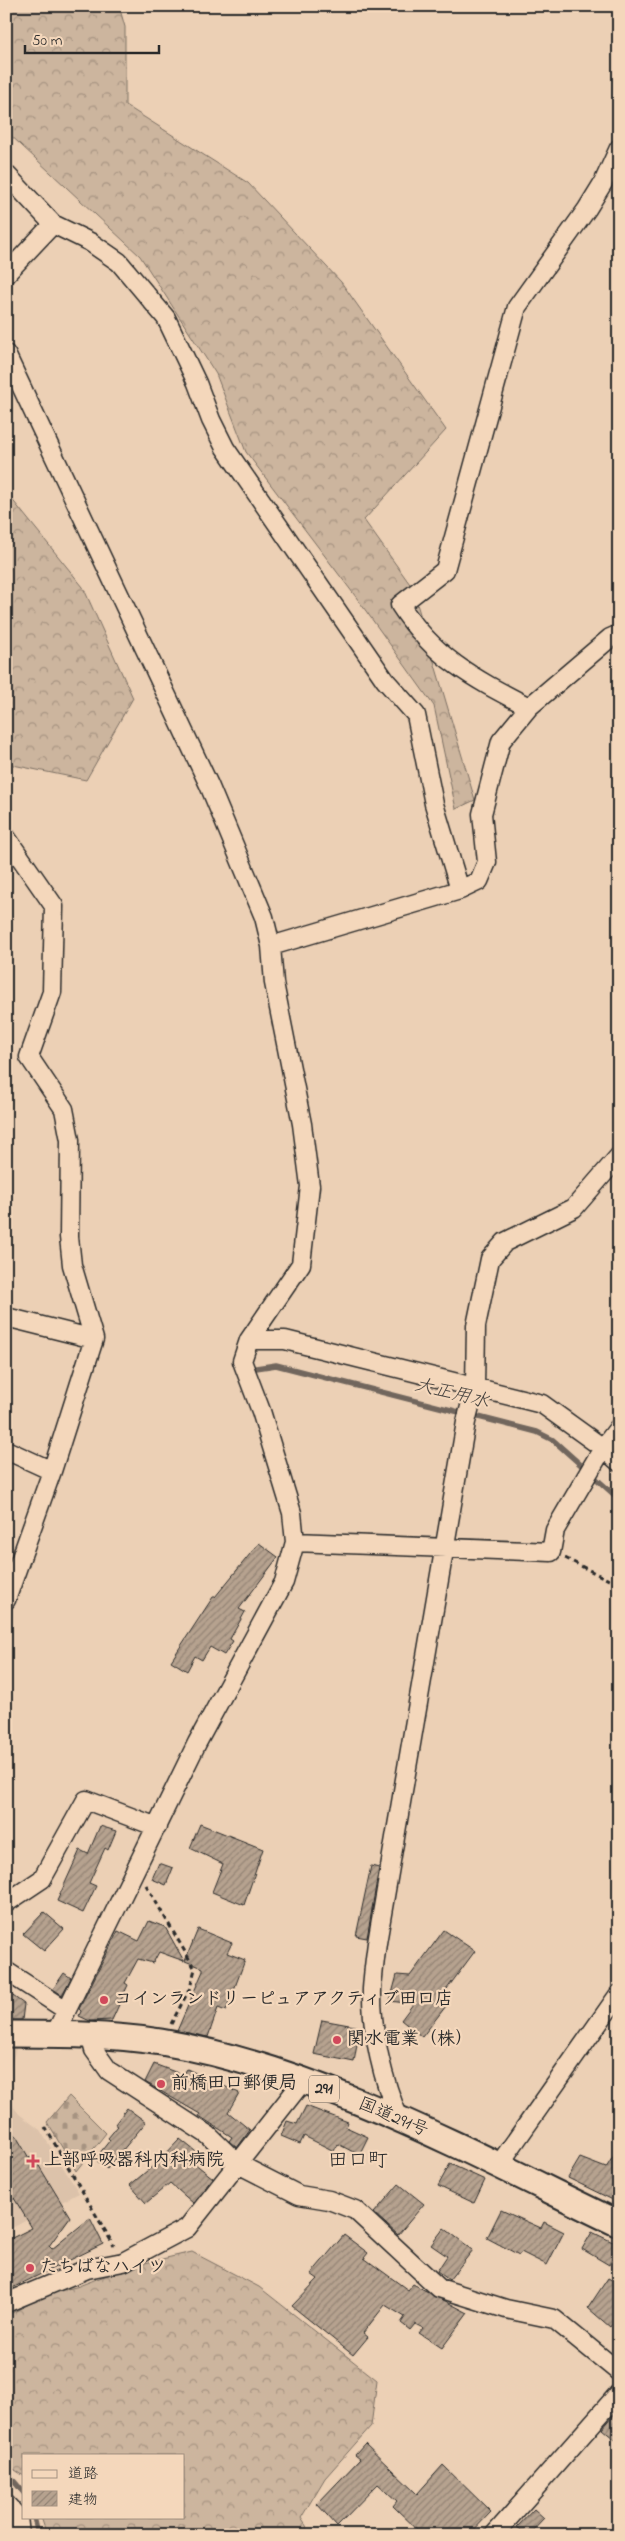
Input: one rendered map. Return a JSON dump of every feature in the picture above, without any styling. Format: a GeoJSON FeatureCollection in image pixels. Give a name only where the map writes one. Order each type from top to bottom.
{"type":"FeatureCollection","features":[{"type":"Feature","properties":{"kind":"highway","name":"国道291号"},"geometry":{"type":"LineString","coordinates":[[6,2034],[90,2035],[161,2042],[249,2063],[303,2081],[400,2120],[619,2224]]}},
{"type":"Feature","properties":{"kind":"street"},"geometry":{"type":"LineString","coordinates":[[529,707],[494,689],[444,657],[416,630],[400,605],[445,570],[517,307],[587,209],[603,183],[619,148]]}},
{"type":"Feature","properties":{"kind":"street"},"geometry":{"type":"LineString","coordinates":[[6,174],[53,224],[90,242],[119,262],[166,318],[225,448],[385,680],[416,715],[434,804],[460,890]]}},
{"type":"Feature","properties":{"kind":"street"},"geometry":{"type":"LineString","coordinates":[[6,274],[53,224]]}},
{"type":"Feature","properties":{"kind":"street"},"geometry":{"type":"LineString","coordinates":[[6,354],[209,785],[264,917],[270,946],[274,983],[302,1124],[310,1186],[301,1264],[249,1340],[242,1361],[261,1411],[292,1513],[295,1542],[284,1582],[197,1743],[137,1870],[55,2034]]}},
{"type":"Feature","properties":{"kind":"street"},"geometry":{"type":"LineString","coordinates":[[270,946],[460,890],[479,881],[487,862],[482,814],[501,741],[529,707],[610,638],[619,634]]}},
{"type":"Feature","properties":{"kind":"street"},"geometry":{"type":"LineString","coordinates":[[6,837],[54,906],[52,992],[29,1057],[64,1109],[70,1140],[69,1237],[72,1265],[94,1338],[52,1471],[6,1600]]}},
{"type":"Feature","properties":{"kind":"street"},"geometry":{"type":"LineString","coordinates":[[400,2120],[388,2092],[379,2050],[372,1990],[377,1943],[423,1681],[444,1546],[473,1392],[476,1326],[490,1259],[505,1242],[574,1208],[619,1156]]}},
{"type":"Feature","properties":{"kind":"street"},"geometry":{"type":"LineString","coordinates":[[6,1317],[94,1338]]}},
{"type":"Feature","properties":{"kind":"street"},"geometry":{"type":"LineString","coordinates":[[249,1340],[285,1340],[473,1392],[542,1404],[603,1448],[619,1462]]}},
{"type":"Feature","properties":{"kind":"street"},"geometry":{"type":"LineString","coordinates":[[295,1542],[444,1546],[551,1552],[555,1530],[603,1448],[619,1427]]}},
{"type":"Feature","properties":{"kind":"street"},"geometry":{"type":"LineString","coordinates":[[6,1450],[52,1471]]}},
{"type":"Feature","properties":{"kind":"street"},"geometry":{"type":"LineString","coordinates":[[6,1903],[42,1879],[86,1800],[158,1826]]}},
{"type":"Feature","properties":{"kind":"street"},"geometry":{"type":"LineString","coordinates":[[6,1971],[66,2010]]}},
{"type":"Feature","properties":{"kind":"street"},"geometry":{"type":"LineString","coordinates":[[498,2166],[619,1994]]}},
{"type":"Feature","properties":{"kind":"street"},"geometry":{"type":"LineString","coordinates":[[90,2035],[94,2050],[109,2071],[208,2135],[238,2164],[299,2195],[329,2200],[355,2210],[439,2288],[506,2310],[554,2320],[619,2372]]}},
{"type":"Feature","properties":{"kind":"street"},"geometry":{"type":"LineString","coordinates":[[6,2303],[87,2269],[123,2262],[187,2228],[303,2081]]}},
{"type":"Feature","properties":{"kind":"street"},"geometry":{"type":"LineString","coordinates":[[494,2535],[619,2393]]}},
{"type":"Feature","properties":{"kind":"street"},"geometry":{"type":"LineString","coordinates":[[6,2504],[18,2517],[20,2535]]}},
{"type":"Feature","properties":{"kind":"path"},"geometry":{"type":"LineString","coordinates":[[551,1552],[619,1585]]}},
{"type":"Feature","properties":{"kind":"path"},"geometry":{"type":"LineString","coordinates":[[137,1870],[195,1970],[190,1988],[161,2042]]}},
{"type":"Feature","properties":{"kind":"path"},"geometry":{"type":"LineString","coordinates":[[45,2127],[123,2262]]}},
{"type":"Feature","properties":{"kind":"shaded area"},"geometry":{"type":"Polygon","coordinates":[[[6,2048],[16,2048],[6,2086],[6,2048]]]}},
{"type":"Feature","properties":{"kind":"shaded area","name":"上部呼吸器科内科病院"},"geometry":{"type":"Polygon","coordinates":[[[6,2097],[19,2114],[40,2130],[79,2193],[6,2231],[6,2097]]]}},
{"type":"Feature","properties":{"kind":"green space"},"geometry":{"type":"Polygon","coordinates":[[[6,6],[119,6],[125,27],[125,105],[248,183],[341,282],[446,430],[364,520],[412,587],[475,800],[456,809],[434,706],[356,597],[246,452],[216,374],[140,256],[6,131],[6,6]]]}},
{"type":"Feature","properties":{"kind":"green space"},"geometry":{"type":"Polygon","coordinates":[[[6,492],[83,587],[133,698],[86,780],[13,765],[6,756],[6,492]]]}},
{"type":"Feature","properties":{"kind":"green space"},"geometry":{"type":"Polygon","coordinates":[[[69,2096],[106,2133],[76,2171],[47,2122],[69,2096]]]}},
{"type":"Feature","properties":{"kind":"green space"},"geometry":{"type":"Polygon","coordinates":[[[192,2252],[259,2287],[377,2380],[371,2426],[325,2478],[301,2518],[312,2535],[47,2535],[41,2518],[185,2518],[185,2454],[22,2454],[22,2475],[6,2464],[6,2316],[50,2293],[76,2287],[128,2267],[192,2252]]]}},
{"type":"Feature","properties":{"kind":"building"},"geometry":{"type":"Polygon","coordinates":[[[259,1543],[278,1557],[239,1609],[245,1612],[230,1639],[233,1641],[224,1655],[210,1647],[202,1660],[195,1656],[187,1671],[171,1661],[213,1597],[215,1597],[259,1543]]]}},
{"type":"Feature","properties":{"kind":"building"},"geometry":{"type":"Polygon","coordinates":[[[200,1824],[263,1849],[244,1905],[212,1892],[223,1864],[190,1848],[200,1824]]]}},
{"type":"Feature","properties":{"kind":"building"},"geometry":{"type":"Polygon","coordinates":[[[100,1826],[116,1831],[108,1850],[105,1848],[89,1883],[96,1886],[83,1913],[57,1901],[80,1850],[88,1854],[100,1826]]]}},
{"type":"Feature","properties":{"kind":"building"},"geometry":{"type":"Polygon","coordinates":[[[159,1863],[173,1868],[166,1885],[152,1879],[159,1863]]]}},
{"type":"Feature","properties":{"kind":"building"},"geometry":{"type":"Polygon","coordinates":[[[371,1866],[379,1868],[367,1938],[356,1936],[371,1866]]]}},
{"type":"Feature","properties":{"kind":"building"},"geometry":{"type":"Polygon","coordinates":[[[44,1912],[64,1929],[44,1951],[23,1934],[44,1912]]]}},
{"type":"Feature","properties":{"kind":"building"},"geometry":{"type":"Polygon","coordinates":[[[149,1921],[165,1927],[184,1961],[159,1952],[153,1963],[138,1959],[125,1983],[128,1985],[112,2020],[90,2021],[79,2016],[81,2011],[79,2009],[118,1931],[139,1941],[149,1921]]]}},
{"type":"Feature","properties":{"kind":"building"},"geometry":{"type":"Polygon","coordinates":[[[198,1929],[232,1943],[227,1953],[245,1960],[226,2011],[218,2008],[208,2037],[177,2031],[203,1971],[203,1968],[185,1961],[198,1929]]]}},
{"type":"Feature","properties":{"kind":"building"},"geometry":{"type":"Polygon","coordinates":[[[444,1930],[475,1951],[438,2001],[446,2006],[422,2037],[401,2020],[413,2004],[390,2001],[397,1975],[410,1976],[444,1930]]]}},
{"type":"Feature","properties":{"kind":"building"},"geometry":{"type":"Polygon","coordinates":[[[64,1973],[71,1978],[62,1995],[53,1989],[64,1973]]]}},
{"type":"Feature","properties":{"kind":"building"},"geometry":{"type":"Polygon","coordinates":[[[6,1991],[24,2004],[22,2020],[6,2020],[6,1991]]]}},
{"type":"Feature","properties":{"kind":"building","name":"関水電業（株）"},"geometry":{"type":"Polygon","coordinates":[[[322,2020],[360,2027],[354,2062],[314,2054],[322,2020]]]}},
{"type":"Feature","properties":{"kind":"building"},"geometry":{"type":"Polygon","coordinates":[[[154,2064],[183,2075],[187,2069],[239,2093],[228,2112],[250,2130],[237,2148],[229,2141],[232,2137],[199,2116],[200,2114],[145,2082],[154,2064]]]}},
{"type":"Feature","properties":{"kind":"building"},"geometry":{"type":"Polygon","coordinates":[[[306,2106],[348,2122],[346,2127],[368,2137],[359,2155],[338,2144],[334,2151],[304,2136],[300,2144],[281,2136],[287,2121],[297,2124],[306,2106]]]}},
{"type":"Feature","properties":{"kind":"building"},"geometry":{"type":"Polygon","coordinates":[[[127,2108],[146,2122],[107,2169],[95,2159],[110,2140],[108,2138],[118,2126],[115,2124],[127,2108]]]}},
{"type":"Feature","properties":{"kind":"building"},"geometry":{"type":"Polygon","coordinates":[[[6,2119],[29,2158],[33,2156],[70,2217],[49,2246],[52,2249],[90,2218],[103,2244],[6,2291],[6,2241],[32,2228],[14,2198],[6,2203],[6,2119]]]}},
{"type":"Feature","properties":{"kind":"building"},"geometry":{"type":"Polygon","coordinates":[[[180,2139],[200,2155],[194,2163],[213,2178],[193,2203],[170,2183],[146,2203],[130,2185],[159,2161],[180,2139]]]}},
{"type":"Feature","properties":{"kind":"building"},"geometry":{"type":"Polygon","coordinates":[[[619,2147],[619,2203],[568,2178],[580,2158],[606,2168],[619,2147]]]}},
{"type":"Feature","properties":{"kind":"building"},"geometry":{"type":"Polygon","coordinates":[[[450,2164],[485,2180],[474,2203],[438,2186],[450,2164]]]}},
{"type":"Feature","properties":{"kind":"building"},"geometry":{"type":"Polygon","coordinates":[[[399,2184],[424,2204],[398,2235],[374,2213],[399,2184]]]}},
{"type":"Feature","properties":{"kind":"building"},"geometry":{"type":"Polygon","coordinates":[[[501,2210],[541,2228],[544,2222],[564,2232],[547,2265],[521,2252],[519,2255],[487,2238],[501,2210]]]}},
{"type":"Feature","properties":{"kind":"building"},"geometry":{"type":"Polygon","coordinates":[[[444,2228],[473,2250],[449,2280],[437,2271],[447,2256],[431,2245],[444,2228]]]}},
{"type":"Feature","properties":{"kind":"building"},"geometry":{"type":"Polygon","coordinates":[[[592,2232],[619,2245],[609,2265],[582,2249],[592,2232]]]}},
{"type":"Feature","properties":{"kind":"building"},"geometry":{"type":"Polygon","coordinates":[[[344,2235],[368,2253],[364,2258],[408,2290],[413,2284],[468,2313],[442,2348],[419,2333],[423,2328],[415,2324],[410,2330],[401,2323],[405,2317],[385,2305],[363,2333],[368,2337],[353,2355],[292,2306],[318,2279],[311,2274],[344,2235]]]}},
{"type":"Feature","properties":{"kind":"building"},"geometry":{"type":"Polygon","coordinates":[[[608,2278],[619,2284],[619,2315],[610,2327],[588,2308],[608,2278]]]}},
{"type":"Feature","properties":{"kind":"building"},"geometry":{"type":"Polygon","coordinates":[[[619,2409],[619,2443],[602,2429],[619,2409]]]}},
{"type":"Feature","properties":{"kind":"building"},"geometry":{"type":"Polygon","coordinates":[[[365,2444],[417,2494],[443,2465],[491,2512],[469,2535],[423,2535],[393,2506],[397,2501],[378,2484],[337,2526],[317,2504],[360,2459],[355,2455],[365,2444]]]}},
{"type":"Feature","properties":{"kind":"building"},"geometry":{"type":"Polygon","coordinates":[[[534,2509],[544,2518],[528,2535],[517,2527],[534,2509]]]}},
{"type":"Feature","properties":{"kind":"waterway","name":"大正用水"},"geometry":{"type":"LineString","coordinates":[[256,1368],[276,1365],[537,1432],[553,1440],[619,1499]]}},
{"type":"Feature","properties":{"kind":"waterway"},"geometry":{"type":"LineString","coordinates":[[6,2472],[22,2491]]}},
{"type":"Feature","properties":{"kind":"waterway"},"geometry":{"type":"LineString","coordinates":[[34,2518],[38,2535]]}},
{"type":"Feature","properties":{"kind":"place","name":"コインランドリーピュアアクティブ田口店"},"geometry":{"type":"Point","coordinates":[104,2000]}},
{"type":"Feature","properties":{"kind":"place","name":"関水電業（株）"},"geometry":{"type":"Point","coordinates":[337,2040]}},
{"type":"Feature","properties":{"kind":"place","name":"前橋田口郵便局"},"geometry":{"type":"Point","coordinates":[161,2084]}},
{"type":"Feature","properties":{"kind":"place","name":"上部呼吸器科内科病院"},"geometry":{"type":"Point","coordinates":[33,2161]}},
{"type":"Feature","properties":{"kind":"place","name":"たちばなハイツ"},"geometry":{"type":"Point","coordinates":[30,2268]}},
{"type":"Feature","properties":{"kind":"district","name":"田口町"},"geometry":{"type":"Point","coordinates":[358,2161]}}]}
